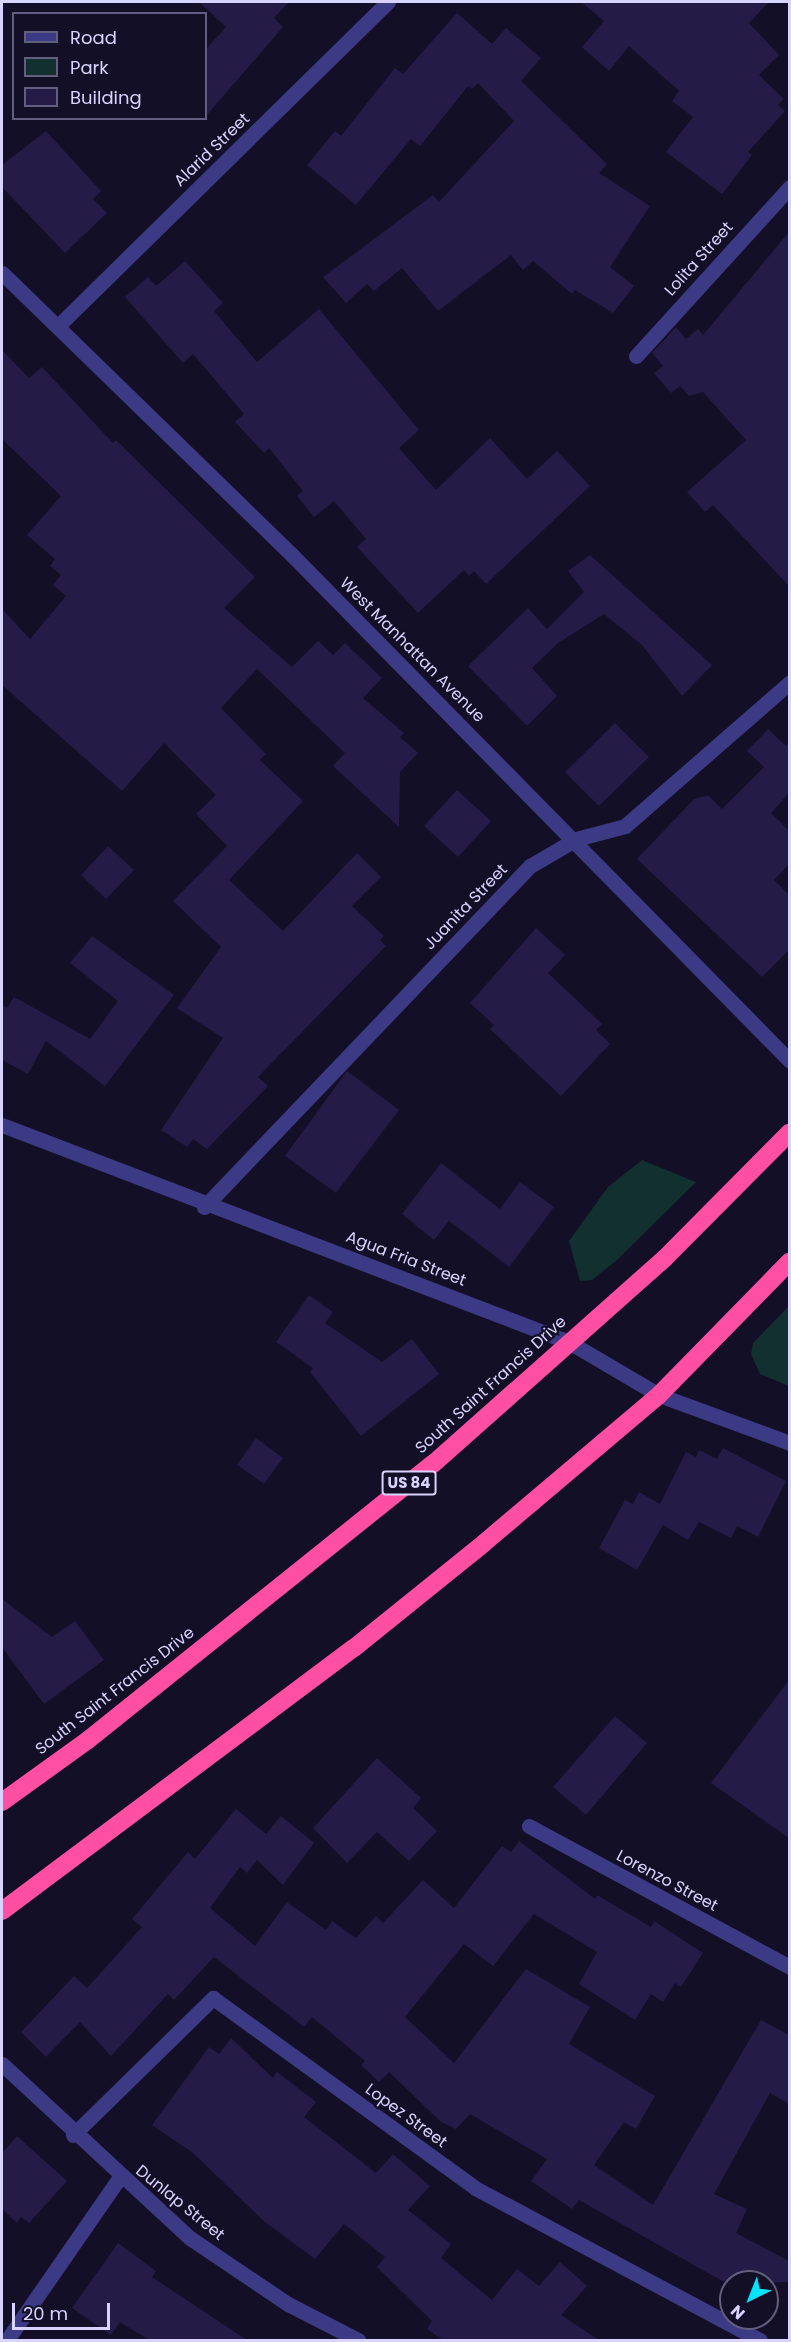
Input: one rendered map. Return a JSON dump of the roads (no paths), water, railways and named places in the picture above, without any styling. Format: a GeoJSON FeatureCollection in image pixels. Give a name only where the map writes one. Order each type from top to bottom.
{"type":"FeatureCollection","features":[{"type":"Feature","properties":{"kind":"highway","name":"South Saint Francis Drive"},"geometry":{"type":"LineString","coordinates":[[2,1802],[342,1538],[665,1258],[789,1132]]}},
{"type":"Feature","properties":{"kind":"highway"},"geometry":{"type":"LineString","coordinates":[[2,1911],[354,1648],[659,1395],[789,1261]]}},
{"type":"Feature","properties":{"kind":"street","name":"Alarid Street"},"geometry":{"type":"LineString","coordinates":[[60,324],[388,2]]}},
{"type":"Feature","properties":{"kind":"street","name":"Lolita Street"},"geometry":{"type":"LineString","coordinates":[[636,356],[789,187]]}},
{"type":"Feature","properties":{"kind":"street","name":"West Manhattan Avenue"},"geometry":{"type":"LineString","coordinates":[[2,273],[60,324],[576,839],[789,1061]]}},
{"type":"Feature","properties":{"kind":"street","name":"Juanita Street"},"geometry":{"type":"LineString","coordinates":[[204,1207],[530,866],[576,839],[625,826],[789,682]]}},
{"type":"Feature","properties":{"kind":"street","name":"Agua Fria Street"},"geometry":{"type":"LineString","coordinates":[[2,1125],[204,1207],[317,1244],[569,1342],[659,1395],[789,1443]]}},
{"type":"Feature","properties":{"kind":"street","name":"Lorenzo Street"},"geometry":{"type":"LineString","coordinates":[[529,1826],[789,1967]]}},
{"type":"Feature","properties":{"kind":"street","name":"Lopez Street"},"geometry":{"type":"LineString","coordinates":[[73,2135],[213,1998],[475,2188],[760,2340]]}},
{"type":"Feature","properties":{"kind":"street","name":"Dunlap Street"},"geometry":{"type":"LineString","coordinates":[[2,2064],[73,2135],[200,2245],[288,2304],[358,2340]]}},
{"type":"Feature","properties":{"kind":"street"},"geometry":{"type":"LineString","coordinates":[[7,2340],[120,2177]]}}]}
